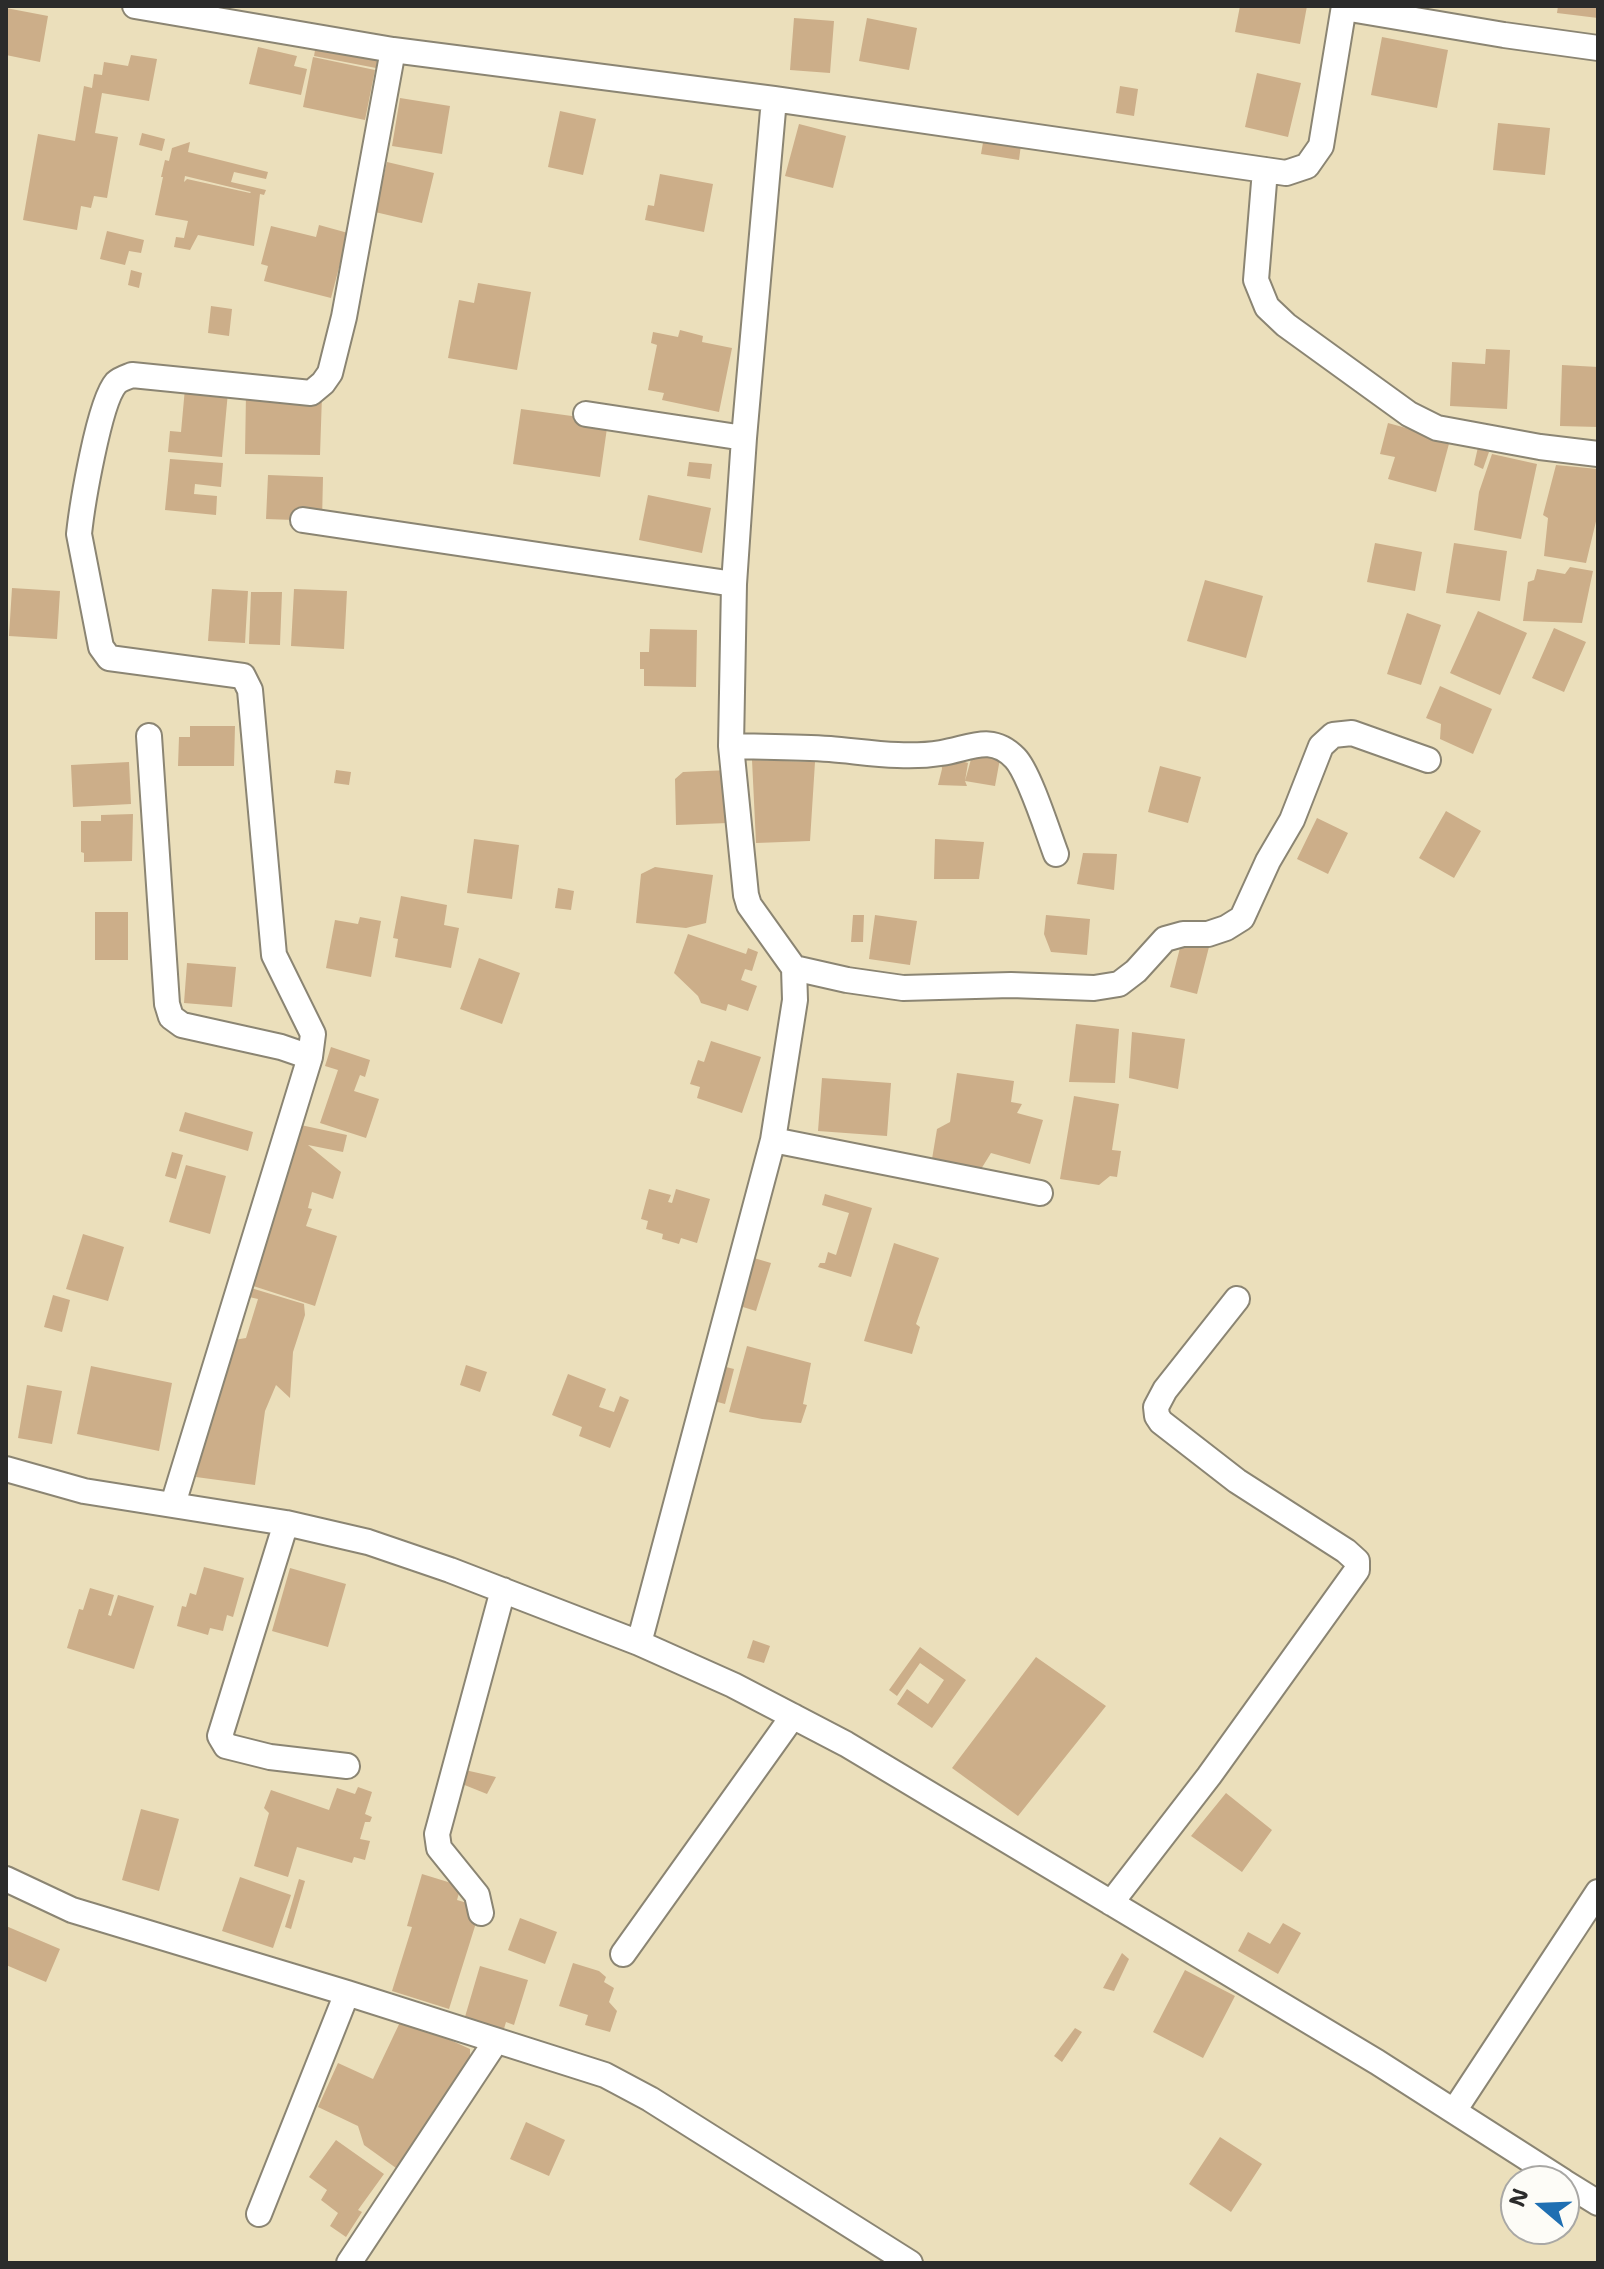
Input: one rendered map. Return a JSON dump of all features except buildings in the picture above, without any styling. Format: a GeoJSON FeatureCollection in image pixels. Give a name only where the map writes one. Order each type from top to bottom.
{"type":"FeatureCollection","features":[{"type":"Feature","properties":{"kind":"street"},"geometry":{"type":"LineString","coordinates":[[135,6],[393,50],[774,99],[1286,173],[1307,166],[1321,146],[1344,7],[1598,48]]}},
{"type":"Feature","properties":{"kind":"street"},"geometry":{"type":"LineString","coordinates":[[173,1504],[310,1057],[313,1034],[274,955],[247,681],[243,676],[109,658],[101,647],[79,534],[81,515],[100,424],[108,396],[117,381],[132,375],[311,393],[330,373],[344,317],[393,50]]}},
{"type":"Feature","properties":{"kind":"street"},"geometry":{"type":"LineString","coordinates":[[639,1643],[773,1140],[795,1000],[794,968],[749,905],[746,895],[731,746],[734,584],[774,99]]}},
{"type":"Feature","properties":{"kind":"street"},"geometry":{"type":"LineString","coordinates":[[1265,170],[1256,280],[1267,307],[1286,325],[1409,414],[1437,428],[1511,443],[1598,454]]}},
{"type":"Feature","properties":{"kind":"street"},"geometry":{"type":"LineString","coordinates":[[586,414],[744,438]]}},
{"type":"Feature","properties":{"kind":"street"},"geometry":{"type":"LineString","coordinates":[[303,520],[734,584]]}},
{"type":"Feature","properties":{"kind":"street"},"geometry":{"type":"LineString","coordinates":[[794,968],[903,988],[1011,985],[1094,988],[1119,984],[1136,971],[1165,939],[1183,934],[1208,934],[1242,918],[1268,861],[1292,820],[1321,746],[1333,735],[1352,733],[1428,760]]}},
{"type":"Feature","properties":{"kind":"street"},"geometry":{"type":"LineString","coordinates":[[149,736],[167,1004],[171,1017],[182,1025],[281,1047],[310,1057]]}},
{"type":"Feature","properties":{"kind":"street"},"geometry":{"type":"LineString","coordinates":[[731,746],[920,756],[991,743],[1017,759],[1056,854]]}},
{"type":"Feature","properties":{"kind":"street"},"geometry":{"type":"LineString","coordinates":[[773,1140],[1040,1193]]}},
{"type":"Feature","properties":{"kind":"street"},"geometry":{"type":"LineString","coordinates":[[1111,1903],[1209,1776],[1357,1570],[1357,1561],[1346,1551],[1237,1481],[1157,1416],[1156,1407],[1165,1390],[1237,1299]]}},
{"type":"Feature","properties":{"kind":"street"},"geometry":{"type":"LineString","coordinates":[[6,1469],[84,1491],[286,1523],[368,1542],[639,1643],[733,1685],[846,1744],[1377,2062],[1539,2165]]}},
{"type":"Feature","properties":{"kind":"street"},"geometry":{"type":"LineString","coordinates":[[286,1523],[220,1736],[226,1746],[270,1757],[347,1766]]}},
{"type":"Feature","properties":{"kind":"street"},"geometry":{"type":"LineString","coordinates":[[481,1913],[477,1895],[439,1848],[437,1834],[503,1590]]}},
{"type":"Feature","properties":{"kind":"street"},"geometry":{"type":"LineString","coordinates":[[623,1954],[793,1716]]}},
{"type":"Feature","properties":{"kind":"street"},"geometry":{"type":"LineString","coordinates":[[6,1879],[72,1910],[605,2075],[650,2099],[910,2263]]}},
{"type":"Feature","properties":{"kind":"street"},"geometry":{"type":"LineString","coordinates":[[1454,2111],[1598,1892]]}},
{"type":"Feature","properties":{"kind":"street"},"geometry":{"type":"LineString","coordinates":[[259,2214],[347,1993]]}},
{"type":"Feature","properties":{"kind":"street"},"geometry":{"type":"LineString","coordinates":[[349,2263],[496,2041]]}},
{"type":"Feature","properties":{"kind":"street"},"geometry":{"type":"LineString","coordinates":[[1580,2191],[1598,2203]]}}]}
